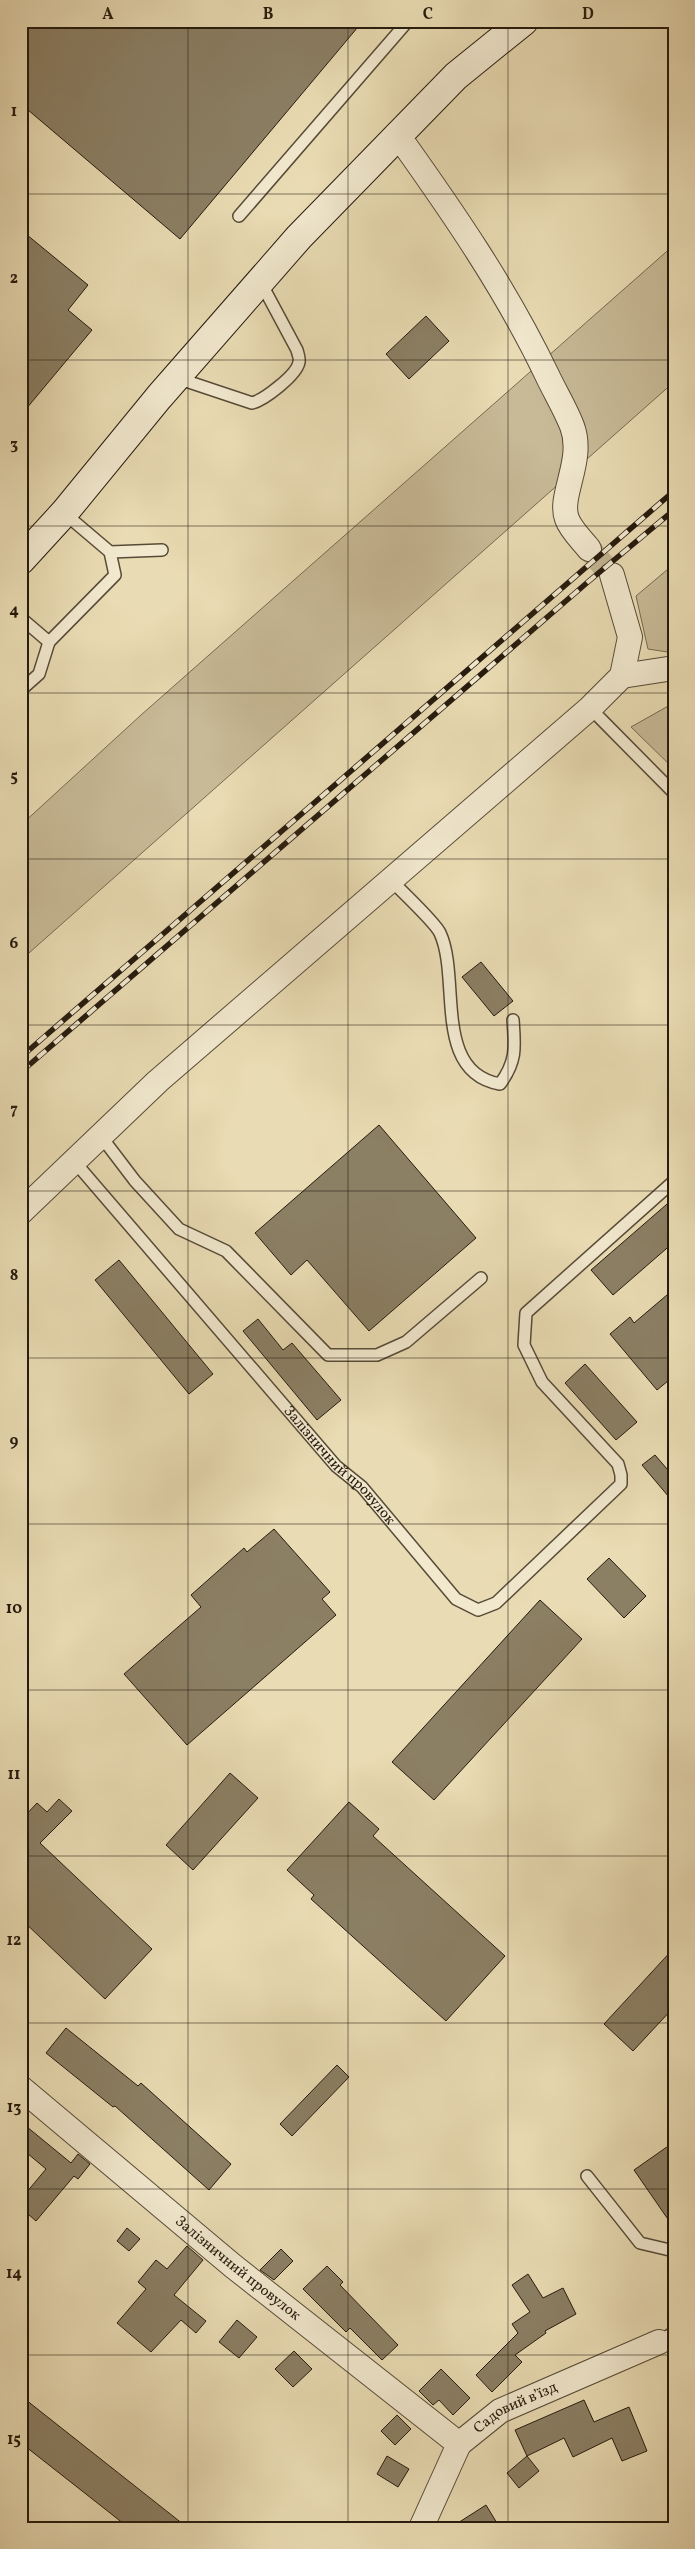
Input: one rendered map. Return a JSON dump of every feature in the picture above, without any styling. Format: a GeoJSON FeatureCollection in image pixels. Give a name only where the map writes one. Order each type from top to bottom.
{"type":"FeatureCollection","features":[{"type":"Feature","properties":{"kind":"main road"},"geometry":{"type":"LineString","coordinates":[[21,560],[64,513],[176,378],[299,237],[397,134],[456,76],[510,28]]}},
{"type":"Feature","properties":{"kind":"street"},"geometry":{"type":"LineString","coordinates":[[397,134],[475,246],[531,342],[572,426],[576,442],[576,459],[566,506],[567,518],[589,549]]}},
{"type":"Feature","properties":{"kind":"street"},"geometry":{"type":"LineString","coordinates":[[21,1212],[158,1081],[590,708],[622,676],[630,637],[612,574]]}},
{"type":"Feature","properties":{"kind":"street"},"geometry":{"type":"LineString","coordinates":[[622,676],[674,668]]}},
{"type":"Feature","properties":{"kind":"street","name":"Залізничний провулок"},"geometry":{"type":"LineString","coordinates":[[21,2088],[232,2266],[459,2444]]}},
{"type":"Feature","properties":{"kind":"street","name":"Садовий в’їзд"},"geometry":{"type":"LineString","coordinates":[[421,2528],[459,2444],[500,2411],[666,2337]]}},
{"type":"Feature","properties":{"kind":"lane"},"geometry":{"type":"LineString","coordinates":[[239,216],[408,21]]}},
{"type":"Feature","properties":{"kind":"lane"},"geometry":{"type":"LineString","coordinates":[[176,378],[252,403],[262,401],[296,370],[299,361],[297,350],[260,281]]}},
{"type":"Feature","properties":{"kind":"lane"},"geometry":{"type":"LineString","coordinates":[[21,690],[39,674],[49,642],[114,575],[110,552],[64,513]]}},
{"type":"Feature","properties":{"kind":"lane"},"geometry":{"type":"LineString","coordinates":[[110,552],[162,550]]}},
{"type":"Feature","properties":{"kind":"lane"},"geometry":{"type":"LineString","coordinates":[[21,618],[49,642]]}},
{"type":"Feature","properties":{"kind":"lane"},"geometry":{"type":"LineString","coordinates":[[590,708],[674,793]]}},
{"type":"Feature","properties":{"kind":"lane"},"geometry":{"type":"LineString","coordinates":[[391,880],[440,933],[448,967],[451,1023],[464,1060],[484,1082],[500,1084],[511,1069],[514,1045],[513,1020]]}},
{"type":"Feature","properties":{"kind":"lane"},"geometry":{"type":"LineString","coordinates":[[100,1136],[135,1181],[179,1228],[226,1251],[328,1355],[377,1355],[406,1342],[481,1278]]}},
{"type":"Feature","properties":{"kind":"lane","name":"Залізничний провулок"},"geometry":{"type":"LineString","coordinates":[[74,1161],[336,1466],[362,1487],[456,1599],[478,1610],[496,1603],[620,1484],[621,1475],[618,1464],[542,1382],[524,1345],[526,1313],[674,1181]]}},
{"type":"Feature","properties":{"kind":"lane"},"geometry":{"type":"LineString","coordinates":[[587,2176],[640,2243],[674,2251]]}},
{"type":"Feature","properties":{"kind":"shaded area"},"geometry":{"type":"Polygon","coordinates":[[[674,245],[674,382],[21,960],[21,825],[141,715],[674,245]]]}},
{"type":"Feature","properties":{"kind":"shaded area"},"geometry":{"type":"Polygon","coordinates":[[[674,564],[674,653],[648,649],[636,596],[674,564]]]}},
{"type":"Feature","properties":{"kind":"shaded area"},"geometry":{"type":"Polygon","coordinates":[[[670,705],[674,705],[674,769],[631,727],[670,705]]]}},
{"type":"Feature","properties":{"kind":"building"},"geometry":{"type":"Polygon","coordinates":[[[21,21],[363,21],[180,239],[21,104],[21,21]]]}},
{"type":"Feature","properties":{"kind":"building"},"geometry":{"type":"Polygon","coordinates":[[[21,230],[88,285],[68,310],[92,330],[21,415],[21,230]]]}},
{"type":"Feature","properties":{"kind":"building"},"geometry":{"type":"Polygon","coordinates":[[[426,316],[449,341],[409,379],[386,354],[426,316]]]}},
{"type":"Feature","properties":{"kind":"building"},"geometry":{"type":"Polygon","coordinates":[[[481,962],[513,1001],[494,1016],[462,977],[481,962]]]}},
{"type":"Feature","properties":{"kind":"building"},"geometry":{"type":"Polygon","coordinates":[[[379,1125],[476,1238],[369,1331],[307,1260],[291,1275],[255,1233],[379,1125]]]}},
{"type":"Feature","properties":{"kind":"building"},"geometry":{"type":"Polygon","coordinates":[[[674,1198],[674,1242],[613,1295],[591,1270],[674,1198]]]}},
{"type":"Feature","properties":{"kind":"building"},"geometry":{"type":"Polygon","coordinates":[[[119,1260],[213,1374],[189,1394],[95,1280],[119,1260]]]}},
{"type":"Feature","properties":{"kind":"building"},"geometry":{"type":"Polygon","coordinates":[[[674,1289],[674,1376],[657,1390],[610,1334],[630,1317],[634,1323],[674,1289]]]}},
{"type":"Feature","properties":{"kind":"building"},"geometry":{"type":"Polygon","coordinates":[[[258,1319],[283,1350],[292,1343],[341,1400],[317,1420],[243,1331],[258,1319]]]}},
{"type":"Feature","properties":{"kind":"building"},"geometry":{"type":"Polygon","coordinates":[[[585,1364],[637,1422],[616,1440],[565,1383],[585,1364]]]}},
{"type":"Feature","properties":{"kind":"building"},"geometry":{"type":"Polygon","coordinates":[[[655,1455],[674,1477],[674,1503],[642,1465],[655,1455]]]}},
{"type":"Feature","properties":{"kind":"building"},"geometry":{"type":"Polygon","coordinates":[[[274,1529],[330,1592],[322,1599],[336,1615],[187,1745],[124,1674],[201,1607],[191,1595],[244,1548],[247,1552],[274,1529]]]}},
{"type":"Feature","properties":{"kind":"building"},"geometry":{"type":"Polygon","coordinates":[[[609,1558],[646,1596],[624,1618],[587,1579],[609,1558]]]}},
{"type":"Feature","properties":{"kind":"building"},"geometry":{"type":"Polygon","coordinates":[[[540,1600],[582,1639],[434,1800],[392,1762],[540,1600]]]}},
{"type":"Feature","properties":{"kind":"building"},"geometry":{"type":"Polygon","coordinates":[[[230,1773],[258,1798],[193,1870],[166,1845],[230,1773]]]}},
{"type":"Feature","properties":{"kind":"building"},"geometry":{"type":"Polygon","coordinates":[[[59,1799],[72,1811],[40,1843],[152,1949],[105,1999],[21,1919],[21,1820],[37,1803],[47,1812],[59,1799]]]}},
{"type":"Feature","properties":{"kind":"building"},"geometry":{"type":"Polygon","coordinates":[[[349,1802],[379,1829],[373,1836],[505,1956],[446,2021],[311,1899],[314,1895],[287,1870],[349,1802]]]}},
{"type":"Feature","properties":{"kind":"building"},"geometry":{"type":"Polygon","coordinates":[[[674,1948],[674,2007],[633,2051],[604,2024],[674,1948]]]}},
{"type":"Feature","properties":{"kind":"building"},"geometry":{"type":"Polygon","coordinates":[[[66,2028],[138,2086],[141,2083],[231,2164],[209,2190],[115,2106],[113,2107],[46,2053],[66,2028]]]}},
{"type":"Feature","properties":{"kind":"building"},"geometry":{"type":"Polygon","coordinates":[[[337,2065],[349,2077],[292,2136],[280,2124],[337,2065]]]}},
{"type":"Feature","properties":{"kind":"building"},"geometry":{"type":"Polygon","coordinates":[[[21,2122],[71,2163],[78,2154],[90,2164],[78,2179],[74,2176],[36,2221],[21,2208],[21,2199],[46,2169],[21,2148],[21,2122]]]}},
{"type":"Feature","properties":{"kind":"building"},"geometry":{"type":"Polygon","coordinates":[[[674,2142],[674,2228],[634,2170],[674,2142]]]}},
{"type":"Feature","properties":{"kind":"building"},"geometry":{"type":"Polygon","coordinates":[[[127,2228],[140,2239],[129,2251],[117,2241],[127,2228]]]}},
{"type":"Feature","properties":{"kind":"building"},"geometry":{"type":"Polygon","coordinates":[[[187,2246],[203,2260],[174,2295],[206,2321],[196,2333],[181,2320],[151,2352],[117,2323],[146,2289],[138,2282],[156,2260],[167,2269],[187,2246]]]}},
{"type":"Feature","properties":{"kind":"building"},"geometry":{"type":"Polygon","coordinates":[[[281,2249],[293,2261],[274,2280],[260,2270],[281,2249]]]}},
{"type":"Feature","properties":{"kind":"building"},"geometry":{"type":"Polygon","coordinates":[[[327,2266],[343,2282],[340,2285],[398,2345],[382,2360],[350,2328],[346,2332],[303,2289],[327,2266]]]}},
{"type":"Feature","properties":{"kind":"building"},"geometry":{"type":"Polygon","coordinates":[[[528,2274],[543,2298],[563,2288],[576,2314],[545,2331],[546,2333],[515,2355],[522,2362],[492,2392],[476,2375],[518,2333],[512,2324],[530,2312],[512,2285],[528,2274]]]}},
{"type":"Feature","properties":{"kind":"building"},"geometry":{"type":"Polygon","coordinates":[[[237,2320],[257,2337],[239,2358],[219,2342],[237,2320]]]}},
{"type":"Feature","properties":{"kind":"building"},"geometry":{"type":"Polygon","coordinates":[[[294,2351],[312,2369],[293,2387],[275,2369],[294,2351]]]}},
{"type":"Feature","properties":{"kind":"building"},"geometry":{"type":"Polygon","coordinates":[[[441,2369],[470,2398],[453,2415],[439,2400],[433,2405],[419,2391],[441,2369]]]}},
{"type":"Feature","properties":{"kind":"building"},"geometry":{"type":"Polygon","coordinates":[[[21,2396],[188,2528],[129,2528],[21,2443],[21,2396]]]}},
{"type":"Feature","properties":{"kind":"building"},"geometry":{"type":"Polygon","coordinates":[[[584,2400],[594,2422],[629,2407],[647,2451],[622,2461],[612,2438],[573,2457],[564,2438],[527,2456],[515,2430],[584,2400]]]}},
{"type":"Feature","properties":{"kind":"building"},"geometry":{"type":"Polygon","coordinates":[[[397,2415],[411,2429],[395,2445],[381,2431],[397,2415]]]}},
{"type":"Feature","properties":{"kind":"building"},"geometry":{"type":"Polygon","coordinates":[[[387,2456],[409,2469],[398,2487],[377,2474],[387,2456]]]}},
{"type":"Feature","properties":{"kind":"building"},"geometry":{"type":"Polygon","coordinates":[[[527,2456],[539,2471],[519,2488],[507,2473],[527,2456]]]}},
{"type":"Feature","properties":{"kind":"building"},"geometry":{"type":"Polygon","coordinates":[[[486,2505],[500,2528],[450,2528],[486,2505]]]}},
{"type":"Feature","properties":{"kind":"tunnel"},"geometry":{"type":"LineString","coordinates":[[589,549],[612,575]]}},
{"type":"Feature","properties":{"kind":"railway"},"geometry":{"type":"LineString","coordinates":[[21,1057],[674,491]]}},
{"type":"Feature","properties":{"kind":"railway"},"geometry":{"type":"LineString","coordinates":[[21,1072],[589,581],[674,510]]}}]}
